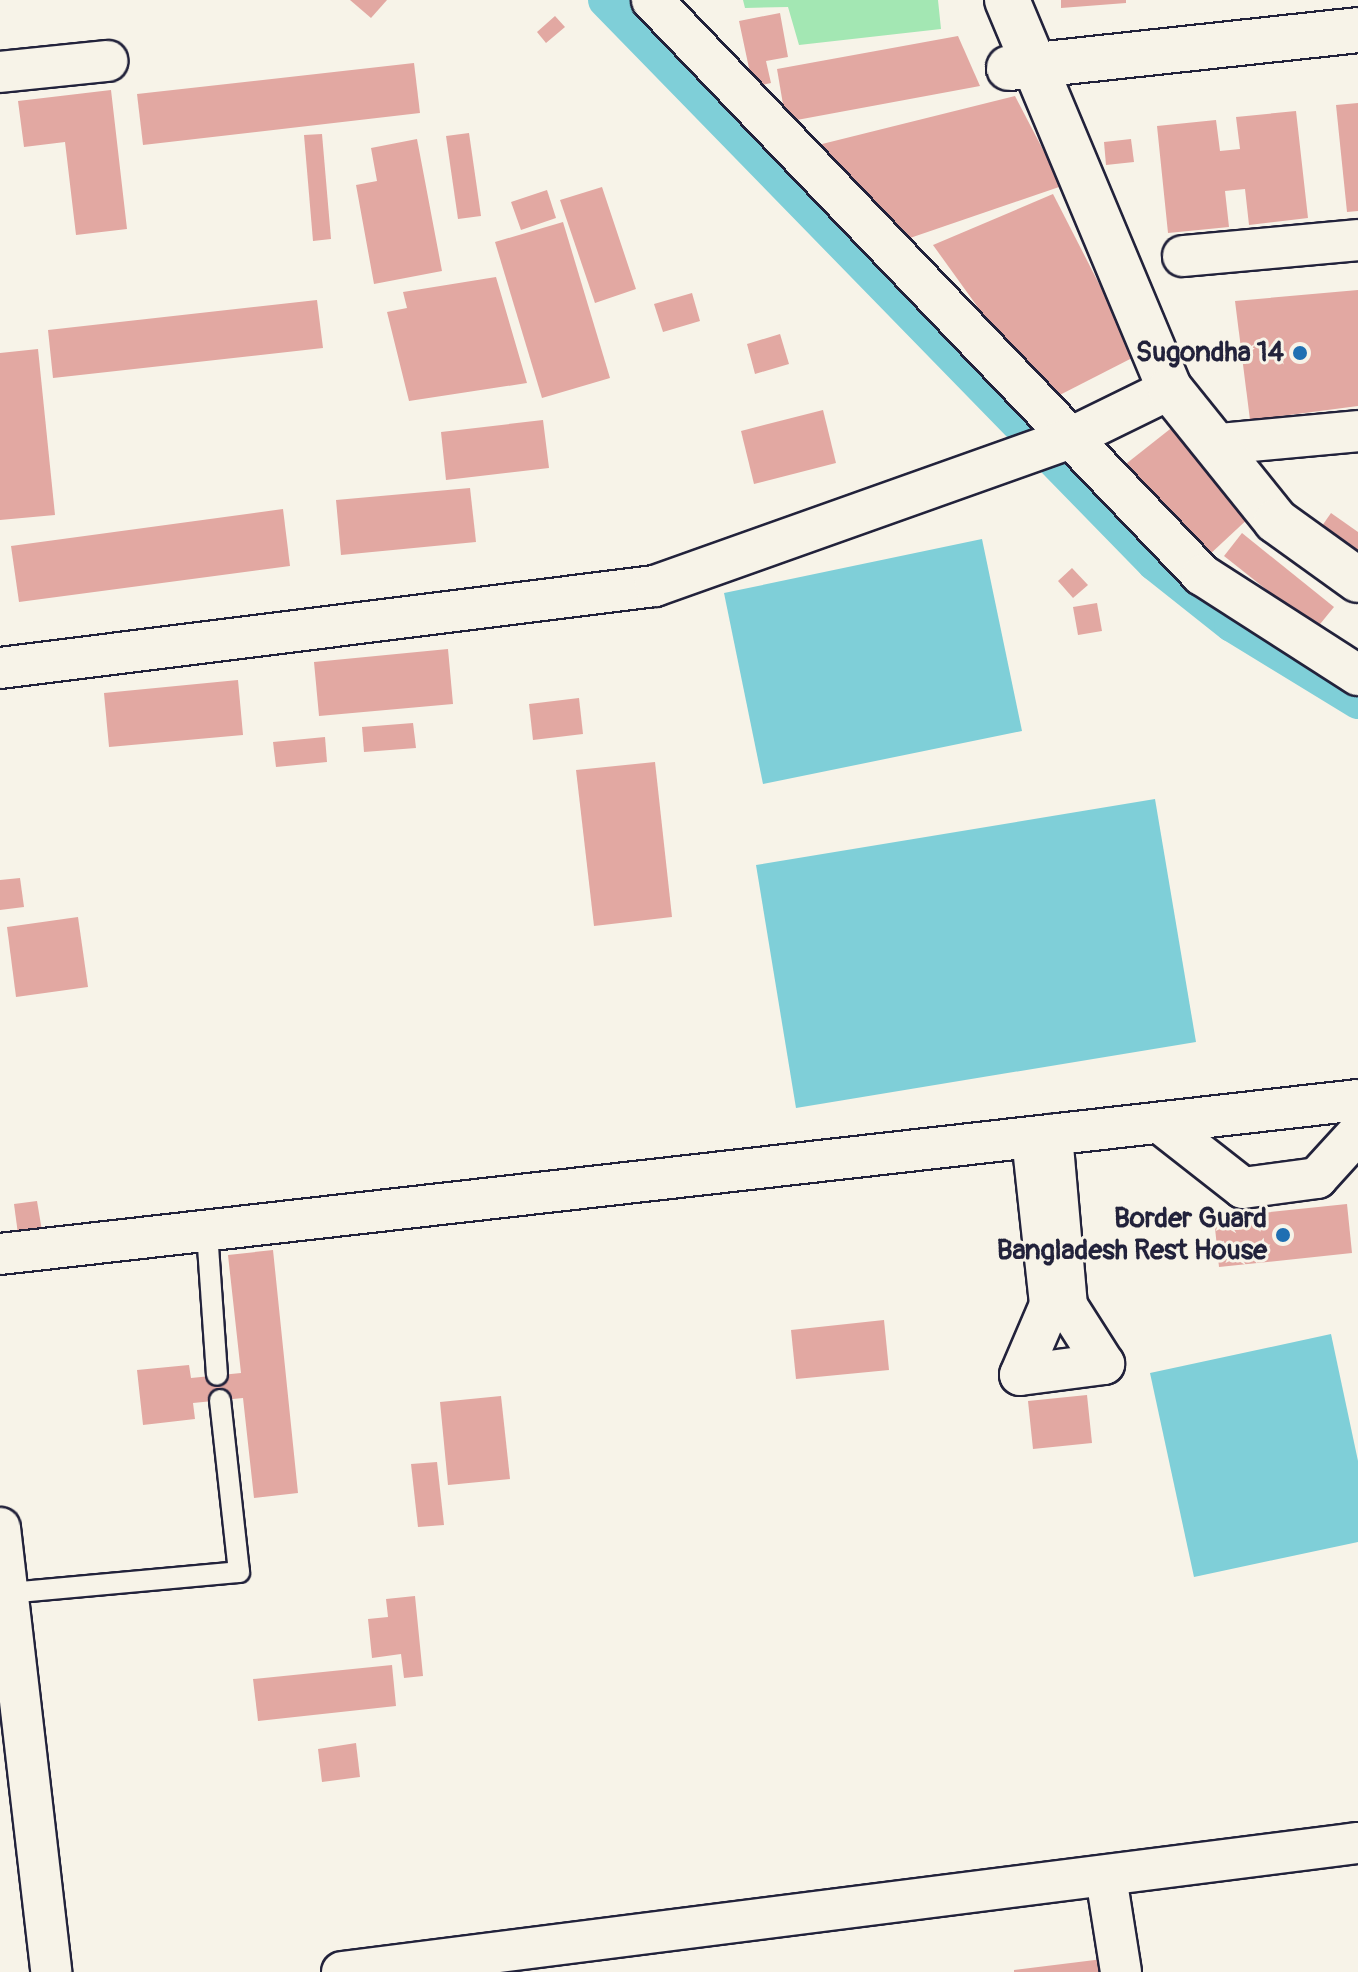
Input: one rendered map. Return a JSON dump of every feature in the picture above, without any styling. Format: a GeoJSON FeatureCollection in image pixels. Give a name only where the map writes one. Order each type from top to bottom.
{"type":"FeatureCollection","features":[{"type":"Feature","properties":{"kind":"street"},"geometry":{"type":"LineString","coordinates":[[652,0],[1065,440],[1202,575],[1358,675]]}},
{"type":"Feature","properties":{"kind":"street"},"geometry":{"type":"LineString","coordinates":[[984,0],[1010,71],[1033,71],[1358,30]]}},
{"type":"Feature","properties":{"kind":"street"},"geometry":{"type":"LineString","coordinates":[[1007,0],[1033,71],[1170,389],[1219,444],[1276,521],[1358,580]]}},
{"type":"Feature","properties":{"kind":"street"},"geometry":{"type":"LineString","coordinates":[[0,72],[107,61]]}},
{"type":"Feature","properties":{"kind":"street"},"geometry":{"type":"LineString","coordinates":[[1183,256],[1358,240]]}},
{"type":"Feature","properties":{"kind":"street"},"geometry":{"type":"LineString","coordinates":[[0,668],[655,586],[1065,440],[1170,389]]}},
{"type":"Feature","properties":{"kind":"street"},"geometry":{"type":"LineString","coordinates":[[1219,444],[1358,431]]}},
{"type":"Feature","properties":{"kind":"street"},"geometry":{"type":"LineString","coordinates":[[0,1254],[1358,1100]]}},
{"type":"Feature","properties":{"kind":"street"},"geometry":{"type":"LineString","coordinates":[[1160,1123],[1243,1188],[1317,1178],[1358,1133]]}},
{"type":"Feature","properties":{"kind":"street"},"geometry":{"type":"LineString","coordinates":[[1042,1136],[1067,1306],[1104,1364],[1020,1375],[1050,1305],[1042,1136]]}},
{"type":"Feature","properties":{"kind":"street"},"geometry":{"type":"LineString","coordinates":[[0,1528],[51,1972]]}},
{"type":"Feature","properties":{"kind":"street"},"geometry":{"type":"LineString","coordinates":[[342,1972],[1358,1843]]}},
{"type":"Feature","properties":{"kind":"street"},"geometry":{"type":"LineString","coordinates":[[1106,1877],[1121,1972]]}},
{"type":"Feature","properties":{"kind":"lane"},"geometry":{"type":"LineString","coordinates":[[207,1232],[217,1375]]}},
{"type":"Feature","properties":{"kind":"lane"},"geometry":{"type":"LineString","coordinates":[[9,1593],[239,1572],[220,1400]]}},
{"type":"Feature","properties":{"kind":"green space"},"geometry":{"type":"Polygon","coordinates":[[[743,0],[938,0],[941,29],[799,45],[788,7],[745,8],[743,0]]]}},
{"type":"Feature","properties":{"kind":"water"},"geometry":{"type":"Polygon","coordinates":[[[982,539],[1022,731],[763,784],[724,593],[982,539]]]}},
{"type":"Feature","properties":{"kind":"water"},"geometry":{"type":"Polygon","coordinates":[[[1155,799],[1196,1042],[796,1108],[756,865],[1155,799]]]}},
{"type":"Feature","properties":{"kind":"water"},"geometry":{"type":"Polygon","coordinates":[[[1331,1334],[1358,1461],[1358,1542],[1194,1577],[1150,1373],[1331,1334]]]}},
{"type":"Feature","properties":{"kind":"building"},"geometry":{"type":"Polygon","coordinates":[[[350,0],[387,0],[371,18],[350,0]]]}},
{"type":"Feature","properties":{"kind":"building"},"geometry":{"type":"Polygon","coordinates":[[[1061,0],[1126,0],[1126,3],[1061,8],[1061,0]]]}},
{"type":"Feature","properties":{"kind":"building"},"geometry":{"type":"Polygon","coordinates":[[[780,13],[788,57],[766,61],[771,83],[753,87],[739,21],[780,13]]]}},
{"type":"Feature","properties":{"kind":"building"},"geometry":{"type":"Polygon","coordinates":[[[555,16],[565,27],[546,43],[537,32],[555,16]]]}},
{"type":"Feature","properties":{"kind":"building"},"geometry":{"type":"Polygon","coordinates":[[[958,36],[980,86],[786,122],[777,69],[958,36]]]}},
{"type":"Feature","properties":{"kind":"building"},"geometry":{"type":"Polygon","coordinates":[[[414,63],[420,113],[143,145],[137,94],[414,63]]]}},
{"type":"Feature","properties":{"kind":"building"},"geometry":{"type":"Polygon","coordinates":[[[111,90],[127,229],[76,235],[65,142],[24,147],[18,101],[111,90]]]}},
{"type":"Feature","properties":{"kind":"building"},"geometry":{"type":"Polygon","coordinates":[[[1015,96],[1062,186],[910,238],[814,146],[1015,96]]]}},
{"type":"Feature","properties":{"kind":"building"},"geometry":{"type":"Polygon","coordinates":[[[1358,103],[1358,211],[1347,212],[1336,105],[1358,103]]]}},
{"type":"Feature","properties":{"kind":"building"},"geometry":{"type":"Polygon","coordinates":[[[1296,111],[1308,218],[1249,225],[1245,189],[1225,191],[1229,227],[1168,233],[1157,126],[1216,120],[1220,151],[1240,149],[1236,117],[1296,111]]]}},
{"type":"Feature","properties":{"kind":"building"},"geometry":{"type":"Polygon","coordinates":[[[469,133],[481,216],[458,219],[446,136],[469,133]]]}},
{"type":"Feature","properties":{"kind":"building"},"geometry":{"type":"Polygon","coordinates":[[[322,134],[331,239],[313,241],[304,135],[322,134]]]}},
{"type":"Feature","properties":{"kind":"building"},"geometry":{"type":"Polygon","coordinates":[[[417,139],[442,271],[374,284],[356,185],[377,181],[371,148],[417,139]]]}},
{"type":"Feature","properties":{"kind":"building"},"geometry":{"type":"Polygon","coordinates":[[[1131,139],[1134,162],[1106,165],[1104,142],[1131,139]]]}},
{"type":"Feature","properties":{"kind":"building"},"geometry":{"type":"Polygon","coordinates":[[[602,187],[636,289],[595,303],[560,200],[602,187]]]}},
{"type":"Feature","properties":{"kind":"building"},"geometry":{"type":"Polygon","coordinates":[[[547,190],[556,218],[521,230],[511,202],[547,190]]]}},
{"type":"Feature","properties":{"kind":"building"},"geometry":{"type":"Polygon","coordinates":[[[1053,194],[1136,356],[1046,402],[933,245],[1053,194]]]}},
{"type":"Feature","properties":{"kind":"building"},"geometry":{"type":"Polygon","coordinates":[[[563,222],[610,378],[542,398],[495,242],[563,222]]]}},
{"type":"Feature","properties":{"kind":"building"},"geometry":{"type":"Polygon","coordinates":[[[496,277],[527,383],[409,401],[387,312],[407,308],[403,292],[496,277]]]}},
{"type":"Feature","properties":{"kind":"building","name":"Sugondha 14"},"geometry":{"type":"Polygon","coordinates":[[[1358,290],[1358,406],[1250,420],[1235,301],[1358,290]]]}},
{"type":"Feature","properties":{"kind":"building"},"geometry":{"type":"Polygon","coordinates":[[[692,293],[700,321],[663,332],[654,304],[692,293]]]}},
{"type":"Feature","properties":{"kind":"building"},"geometry":{"type":"Polygon","coordinates":[[[317,300],[323,348],[53,378],[48,330],[317,300]]]}},
{"type":"Feature","properties":{"kind":"building"},"geometry":{"type":"Polygon","coordinates":[[[780,334],[789,364],[755,374],[747,344],[780,334]]]}},
{"type":"Feature","properties":{"kind":"building"},"geometry":{"type":"Polygon","coordinates":[[[38,349],[55,515],[0,520],[0,353],[38,349]]]}},
{"type":"Feature","properties":{"kind":"building"},"geometry":{"type":"Polygon","coordinates":[[[823,410],[836,463],[754,484],[741,431],[823,410]]]}},
{"type":"Feature","properties":{"kind":"building"},"geometry":{"type":"Polygon","coordinates":[[[543,420],[549,468],[446,480],[441,432],[543,420]]]}},
{"type":"Feature","properties":{"kind":"building"},"geometry":{"type":"Polygon","coordinates":[[[1179,422],[1252,515],[1208,556],[1122,467],[1179,422]]]}},
{"type":"Feature","properties":{"kind":"building"},"geometry":{"type":"Polygon","coordinates":[[[470,488],[476,542],[341,555],[336,500],[470,488]]]}},
{"type":"Feature","properties":{"kind":"building"},"geometry":{"type":"Polygon","coordinates":[[[283,509],[290,566],[19,602],[11,546],[283,509]]]}},
{"type":"Feature","properties":{"kind":"building"},"geometry":{"type":"Polygon","coordinates":[[[1331,513],[1358,532],[1358,567],[1315,536],[1331,513]]]}},
{"type":"Feature","properties":{"kind":"building"},"geometry":{"type":"Polygon","coordinates":[[[1242,533],[1334,607],[1316,629],[1224,556],[1242,533]]]}},
{"type":"Feature","properties":{"kind":"building"},"geometry":{"type":"Polygon","coordinates":[[[1072,568],[1088,585],[1073,598],[1058,581],[1072,568]]]}},
{"type":"Feature","properties":{"kind":"building"},"geometry":{"type":"Polygon","coordinates":[[[1097,603],[1102,631],[1078,635],[1073,607],[1097,603]]]}},
{"type":"Feature","properties":{"kind":"building"},"geometry":{"type":"Polygon","coordinates":[[[448,649],[453,704],[319,716],[314,662],[448,649]]]}},
{"type":"Feature","properties":{"kind":"building"},"geometry":{"type":"Polygon","coordinates":[[[238,680],[243,735],[109,747],[104,693],[238,680]]]}},
{"type":"Feature","properties":{"kind":"building"},"geometry":{"type":"Polygon","coordinates":[[[579,698],[583,734],[533,740],[529,704],[579,698]]]}},
{"type":"Feature","properties":{"kind":"building"},"geometry":{"type":"Polygon","coordinates":[[[413,723],[416,748],[364,752],[362,727],[413,723]]]}},
{"type":"Feature","properties":{"kind":"building"},"geometry":{"type":"Polygon","coordinates":[[[325,737],[327,762],[276,767],[273,742],[325,737]]]}},
{"type":"Feature","properties":{"kind":"building"},"geometry":{"type":"Polygon","coordinates":[[[655,762],[672,917],[594,926],[576,770],[655,762]]]}},
{"type":"Feature","properties":{"kind":"building"},"geometry":{"type":"Polygon","coordinates":[[[20,878],[24,907],[0,910],[0,880],[20,878]]]}},
{"type":"Feature","properties":{"kind":"building"},"geometry":{"type":"Polygon","coordinates":[[[78,917],[88,987],[16,997],[7,927],[78,917]]]}},
{"type":"Feature","properties":{"kind":"building"},"geometry":{"type":"Polygon","coordinates":[[[37,1201],[42,1231],[18,1234],[14,1204],[37,1201]]]}},
{"type":"Feature","properties":{"kind":"building","name":"Border Guard Bangladesh Rest House"},"geometry":{"type":"Polygon","coordinates":[[[1347,1204],[1352,1253],[1219,1267],[1214,1218],[1347,1204]]]}},
{"type":"Feature","properties":{"kind":"building"},"geometry":{"type":"Polygon","coordinates":[[[273,1250],[298,1493],[254,1498],[243,1398],[193,1403],[195,1419],[143,1425],[137,1370],[189,1365],[191,1378],[241,1373],[228,1255],[273,1250]]]}},
{"type":"Feature","properties":{"kind":"building"},"geometry":{"type":"Polygon","coordinates":[[[884,1320],[889,1370],[796,1379],[791,1330],[884,1320]]]}},
{"type":"Feature","properties":{"kind":"building"},"geometry":{"type":"Polygon","coordinates":[[[1087,1395],[1092,1443],[1033,1449],[1028,1401],[1087,1395]]]}},
{"type":"Feature","properties":{"kind":"building"},"geometry":{"type":"Polygon","coordinates":[[[501,1396],[510,1479],[448,1485],[440,1402],[501,1396]]]}},
{"type":"Feature","properties":{"kind":"building"},"geometry":{"type":"Polygon","coordinates":[[[437,1462],[444,1525],[418,1527],[411,1464],[437,1462]]]}},
{"type":"Feature","properties":{"kind":"building"},"geometry":{"type":"Polygon","coordinates":[[[415,1596],[423,1676],[404,1678],[401,1654],[372,1658],[368,1619],[388,1617],[386,1599],[415,1596]]]}},
{"type":"Feature","properties":{"kind":"building"},"geometry":{"type":"Polygon","coordinates":[[[392,1665],[396,1706],[258,1721],[253,1679],[392,1665]]]}},
{"type":"Feature","properties":{"kind":"building"},"geometry":{"type":"Polygon","coordinates":[[[356,1743],[360,1777],[322,1782],[318,1749],[356,1743]]]}},
{"type":"Feature","properties":{"kind":"building"},"geometry":{"type":"Polygon","coordinates":[[[1103,1959],[1104,1972],[1014,1972],[1014,1970],[1103,1959]]]}},
{"type":"Feature","properties":{"kind":"waterway"},"geometry":{"type":"LineString","coordinates":[[606,0],[1155,563],[1232,624],[1358,701]]}},
{"type":"Feature","properties":{"kind":"place","name":"Sugondha 14"},"geometry":{"type":"Point","coordinates":[1300,353]}},
{"type":"Feature","properties":{"kind":"place","name":"Border Guard Bangladesh Rest House"},"geometry":{"type":"Point","coordinates":[1283,1235]}}]}
